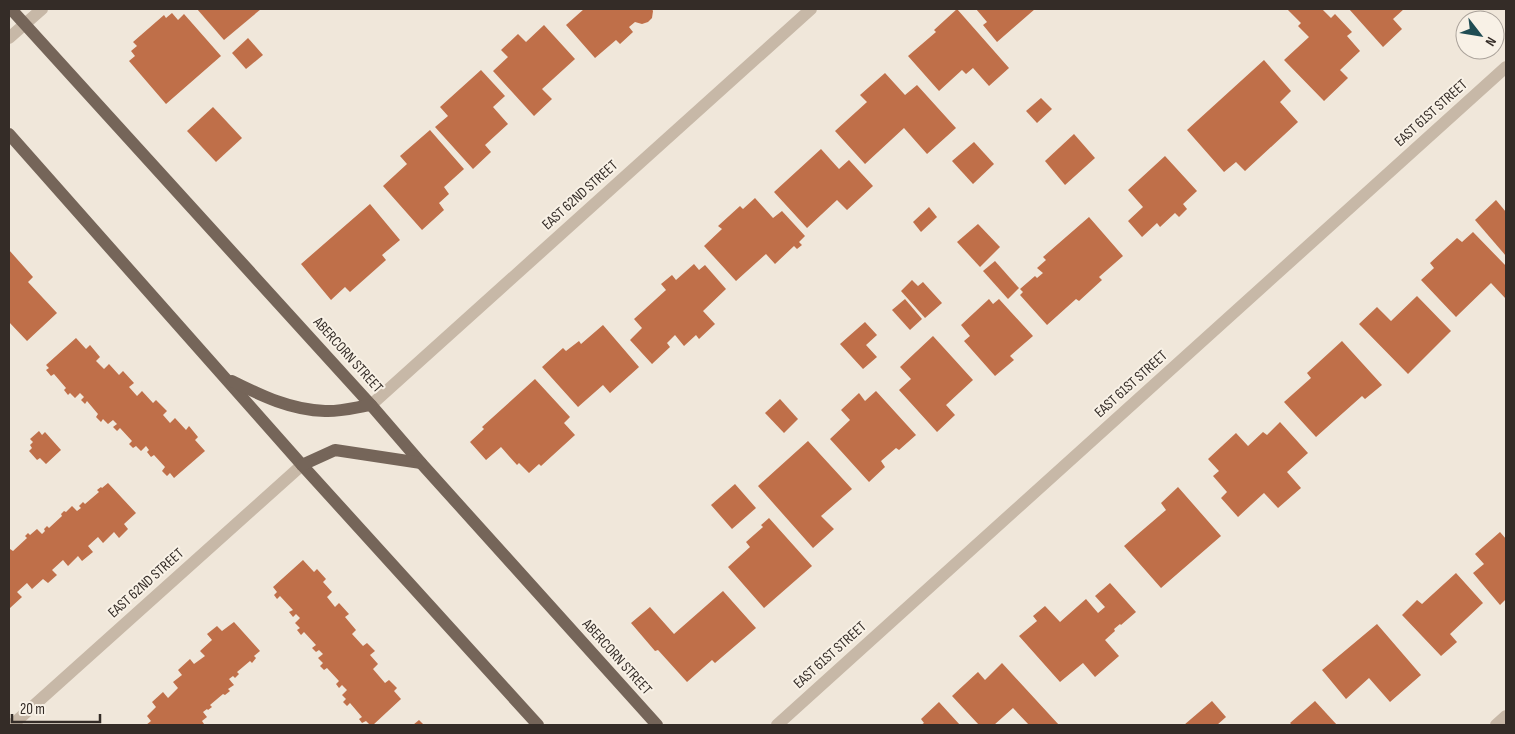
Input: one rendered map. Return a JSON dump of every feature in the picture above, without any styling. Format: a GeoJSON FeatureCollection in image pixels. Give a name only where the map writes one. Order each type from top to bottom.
{"type":"FeatureCollection","features":[{"type":"Feature","properties":{"kind":"main road","name":"ABERCORN STREET"},"geometry":{"type":"LineString","coordinates":[[11,9],[372,405],[657,725]]}},
{"type":"Feature","properties":{"kind":"main road"},"geometry":{"type":"LineString","coordinates":[[9,134],[302,465],[538,725]]}},
{"type":"Feature","properties":{"kind":"main road"},"geometry":{"type":"LineString","coordinates":[[225,378],[270,400],[299,408],[326,411],[372,405]]}},
{"type":"Feature","properties":{"kind":"main road"},"geometry":{"type":"LineString","coordinates":[[302,465],[335,450],[422,463]]}},
{"type":"Feature","properties":{"kind":"street"},"geometry":{"type":"LineString","coordinates":[[9,38],[42,9]]}},
{"type":"Feature","properties":{"kind":"street","name":"EAST 62ND STREET"},"geometry":{"type":"LineString","coordinates":[[372,405],[811,9]]}},
{"type":"Feature","properties":{"kind":"street","name":"EAST 61ST STREET"},"geometry":{"type":"LineString","coordinates":[[777,725],[1506,67]]}},
{"type":"Feature","properties":{"kind":"street","name":"EAST 62ND STREET"},"geometry":{"type":"LineString","coordinates":[[12,725],[302,465]]}},
{"type":"Feature","properties":{"kind":"street"},"geometry":{"type":"LineString","coordinates":[[1496,725],[1506,716]]}},
{"type":"Feature","properties":{"kind":"building"},"geometry":{"type":"Polygon","coordinates":[[[197,9],[261,9],[224,40],[197,9]]]}},
{"type":"Feature","properties":{"kind":"building"},"geometry":{"type":"Polygon","coordinates":[[[584,9],[652,9],[653,11],[652,18],[648,22],[642,24],[635,22],[629,27],[633,32],[620,44],[616,40],[595,58],[566,25],[584,9]]]}},
{"type":"Feature","properties":{"kind":"building"},"geometry":{"type":"Polygon","coordinates":[[[957,9],[1009,68],[989,86],[973,68],[966,74],[962,70],[939,91],[908,56],[936,32],[934,30],[957,9]]]}},
{"type":"Feature","properties":{"kind":"building"},"geometry":{"type":"Polygon","coordinates":[[[976,9],[1035,9],[997,42],[983,25],[987,22],[976,9]]]}},
{"type":"Feature","properties":{"kind":"building"},"geometry":{"type":"Polygon","coordinates":[[[1287,9],[1322,9],[1331,18],[1335,14],[1352,32],[1347,36],[1360,51],[1340,70],[1348,78],[1324,101],[1284,60],[1309,37],[1298,26],[1301,23],[1287,9]]]}},
{"type":"Feature","properties":{"kind":"building"},"geometry":{"type":"Polygon","coordinates":[[[1349,9],[1404,9],[1393,19],[1402,29],[1383,47],[1349,9]]]}},
{"type":"Feature","properties":{"kind":"building"},"geometry":{"type":"Polygon","coordinates":[[[172,13],[178,20],[184,14],[221,56],[166,104],[129,61],[135,56],[131,51],[137,46],[133,42],[164,15],[166,18],[172,13]]]}},
{"type":"Feature","properties":{"kind":"building"},"geometry":{"type":"Polygon","coordinates":[[[544,25],[575,59],[542,89],[552,99],[534,116],[493,71],[508,57],[501,50],[518,34],[526,42],[544,25]]]}},
{"type":"Feature","properties":{"kind":"building"},"geometry":{"type":"Polygon","coordinates":[[[248,38],[263,55],[246,69],[232,53],[248,38]]]}},
{"type":"Feature","properties":{"kind":"building"},"geometry":{"type":"Polygon","coordinates":[[[1264,60],[1291,91],[1280,102],[1298,122],[1245,171],[1236,162],[1224,172],[1187,130],[1264,60]]]}},
{"type":"Feature","properties":{"kind":"building"},"geometry":{"type":"Polygon","coordinates":[[[481,70],[505,96],[493,107],[508,124],[485,145],[491,152],[473,169],[435,127],[448,116],[440,107],[481,70]]]}},
{"type":"Feature","properties":{"kind":"building"},"geometry":{"type":"Polygon","coordinates":[[[885,73],[905,95],[917,85],[956,128],[927,154],[904,128],[865,164],[835,131],[867,102],[860,95],[885,73]]]}},
{"type":"Feature","properties":{"kind":"building"},"geometry":{"type":"Polygon","coordinates":[[[1041,98],[1052,109],[1037,123],[1026,111],[1041,98]]]}},
{"type":"Feature","properties":{"kind":"building"},"geometry":{"type":"Polygon","coordinates":[[[213,107],[242,138],[216,162],[187,131],[213,107]]]}},
{"type":"Feature","properties":{"kind":"building"},"geometry":{"type":"Polygon","coordinates":[[[430,130],[464,169],[444,187],[449,194],[439,203],[444,210],[422,230],[383,186],[407,164],[400,156],[430,130]]]}},
{"type":"Feature","properties":{"kind":"building"},"geometry":{"type":"Polygon","coordinates":[[[1074,134],[1095,158],[1065,185],[1045,161],[1074,134]]]}},
{"type":"Feature","properties":{"kind":"building"},"geometry":{"type":"Polygon","coordinates":[[[974,142],[994,164],[973,184],[952,161],[974,142]]]}},
{"type":"Feature","properties":{"kind":"building"},"geometry":{"type":"Polygon","coordinates":[[[821,149],[839,169],[849,160],[873,186],[847,210],[837,200],[807,228],[774,192],[821,149]]]}},
{"type":"Feature","properties":{"kind":"building"},"geometry":{"type":"Polygon","coordinates":[[[1165,156],[1197,191],[1183,204],[1187,209],[1179,217],[1175,213],[1160,227],[1157,223],[1142,237],[1128,221],[1143,207],[1128,190],[1165,156]]]}},
{"type":"Feature","properties":{"kind":"building"},"geometry":{"type":"Polygon","coordinates":[[[755,198],[773,218],[782,211],[805,236],[799,242],[802,245],[797,249],[794,246],[775,264],[766,254],[736,281],[704,246],[722,229],[718,226],[740,206],[743,209],[755,198]]]}},
{"type":"Feature","properties":{"kind":"building"},"geometry":{"type":"Polygon","coordinates":[[[1496,200],[1506,212],[1506,256],[1475,220],[1496,200]]]}},
{"type":"Feature","properties":{"kind":"building"},"geometry":{"type":"Polygon","coordinates":[[[370,204],[400,240],[382,255],[386,260],[350,292],[345,287],[331,300],[301,264],[370,204]]]}},
{"type":"Feature","properties":{"kind":"building"},"geometry":{"type":"Polygon","coordinates":[[[929,207],[937,217],[921,232],[913,222],[929,207]]]}},
{"type":"Feature","properties":{"kind":"building"},"geometry":{"type":"Polygon","coordinates":[[[1089,217],[1123,256],[1099,277],[1102,280],[1079,301],[1076,299],[1047,325],[1020,295],[1023,292],[1020,289],[1035,276],[1037,278],[1043,273],[1037,268],[1046,260],[1043,257],[1089,217]]]}},
{"type":"Feature","properties":{"kind":"building"},"geometry":{"type":"Polygon","coordinates":[[[978,224],[1000,247],[980,267],[957,242],[978,224]]]}},
{"type":"Feature","properties":{"kind":"building"},"geometry":{"type":"Polygon","coordinates":[[[1473,232],[1506,266],[1506,299],[1491,283],[1456,317],[1421,280],[1434,268],[1430,263],[1457,238],[1462,242],[1473,232]]]}},
{"type":"Feature","properties":{"kind":"building"},"geometry":{"type":"Polygon","coordinates":[[[9,250],[33,277],[28,282],[57,313],[27,341],[9,322],[9,250]]]}},
{"type":"Feature","properties":{"kind":"building"},"geometry":{"type":"Polygon","coordinates":[[[995,261],[1019,288],[1008,299],[983,271],[995,261]]]}},
{"type":"Feature","properties":{"kind":"building"},"geometry":{"type":"Polygon","coordinates":[[[694,264],[699,270],[705,265],[726,289],[703,311],[715,324],[699,339],[696,335],[684,346],[675,335],[667,343],[670,347],[652,364],[630,340],[642,328],[634,319],[666,290],[661,284],[672,275],[676,280],[694,264]]]}},
{"type":"Feature","properties":{"kind":"building"},"geometry":{"type":"Polygon","coordinates":[[[912,280],[918,286],[923,282],[942,303],[925,318],[901,291],[912,280]]]}},
{"type":"Feature","properties":{"kind":"building"},"geometry":{"type":"Polygon","coordinates":[[[1417,296],[1451,331],[1408,374],[1359,324],[1377,307],[1391,321],[1417,296]]]}},
{"type":"Feature","properties":{"kind":"building"},"geometry":{"type":"Polygon","coordinates":[[[905,299],[922,319],[910,330],[892,310],[905,299]]]}},
{"type":"Feature","properties":{"kind":"building"},"geometry":{"type":"Polygon","coordinates":[[[989,299],[993,304],[999,299],[1033,336],[1010,356],[1014,360],[995,376],[964,341],[970,336],[961,325],[989,299]]]}},
{"type":"Feature","properties":{"kind":"building"},"geometry":{"type":"Polygon","coordinates":[[[865,322],[877,335],[866,345],[877,357],[863,369],[840,344],[865,322]]]}},
{"type":"Feature","properties":{"kind":"building"},"geometry":{"type":"Polygon","coordinates":[[[603,325],[639,367],[610,393],[603,385],[578,407],[542,367],[563,348],[566,351],[579,341],[581,344],[603,325]]]}},
{"type":"Feature","properties":{"kind":"building"},"geometry":{"type":"Polygon","coordinates":[[[933,336],[973,380],[946,405],[955,415],[937,432],[899,390],[911,379],[900,367],[933,336]]]}},
{"type":"Feature","properties":{"kind":"building"},"geometry":{"type":"Polygon","coordinates":[[[76,338],[86,349],[90,345],[100,357],[96,361],[104,369],[109,364],[119,375],[123,371],[134,383],[129,387],[137,396],[142,391],[153,403],[156,400],[167,411],[163,415],[170,423],[175,418],[186,430],[189,426],[198,437],[195,440],[205,451],[174,478],[170,473],[167,476],[162,471],[165,467],[154,455],[151,457],[147,452],[149,450],[146,446],[141,451],[136,446],[133,448],[129,444],[132,441],[120,428],[117,431],[113,427],[117,424],[113,420],[108,424],[103,419],[101,422],[96,417],[98,414],[87,401],[85,404],[81,400],[84,397],[80,393],[75,398],[70,393],[68,395],[64,390],[66,388],[54,374],[51,376],[46,370],[49,368],[46,365],[76,338]]]}},
{"type":"Feature","properties":{"kind":"building"},"geometry":{"type":"Polygon","coordinates":[[[1342,341],[1382,385],[1365,399],[1362,396],[1316,437],[1284,402],[1311,378],[1307,373],[1342,341]]]}},
{"type":"Feature","properties":{"kind":"building"},"geometry":{"type":"Polygon","coordinates":[[[535,379],[570,417],[564,423],[575,435],[541,466],[539,464],[529,473],[519,463],[517,465],[501,447],[486,460],[470,442],[484,429],[482,427],[535,379]]]}},
{"type":"Feature","properties":{"kind":"building"},"geometry":{"type":"Polygon","coordinates":[[[876,391],[916,435],[899,450],[896,448],[881,461],[885,467],[869,482],[830,439],[850,420],[841,410],[859,393],[865,401],[876,391]]]}},
{"type":"Feature","properties":{"kind":"building"},"geometry":{"type":"Polygon","coordinates":[[[780,399],[798,419],[784,433],[765,413],[780,399]]]}},
{"type":"Feature","properties":{"kind":"building"},"geometry":{"type":"Polygon","coordinates":[[[1280,422],[1308,453],[1287,472],[1301,488],[1278,508],[1264,493],[1238,517],[1221,498],[1227,492],[1213,476],[1219,471],[1208,459],[1236,433],[1248,446],[1263,432],[1267,435],[1280,422]]]}},
{"type":"Feature","properties":{"kind":"building"},"geometry":{"type":"Polygon","coordinates":[[[39,431],[42,435],[45,432],[61,450],[46,464],[40,458],[37,460],[29,451],[32,448],[30,445],[33,442],[30,439],[39,431]]]}},
{"type":"Feature","properties":{"kind":"building"},"geometry":{"type":"Polygon","coordinates":[[[808,441],[852,489],[821,516],[834,529],[813,548],[758,486],[808,441]]]}},
{"type":"Feature","properties":{"kind":"building"},"geometry":{"type":"Polygon","coordinates":[[[108,483],[136,513],[124,524],[128,529],[119,538],[114,532],[103,543],[98,537],[88,546],[93,552],[82,561],[78,556],[68,566],[63,560],[52,570],[57,575],[48,583],[43,579],[32,589],[27,583],[17,592],[22,597],[10,608],[9,550],[13,551],[27,538],[25,536],[28,533],[30,535],[37,529],[42,534],[47,526],[49,528],[62,516],[61,514],[64,511],[66,512],[72,506],[77,511],[81,508],[79,506],[83,502],[85,504],[99,492],[97,490],[108,483]]]}},
{"type":"Feature","properties":{"kind":"building"},"geometry":{"type":"Polygon","coordinates":[[[735,484],[756,508],[732,529],[711,505],[735,484]]]}},
{"type":"Feature","properties":{"kind":"building"},"geometry":{"type":"Polygon","coordinates":[[[1178,487],[1221,536],[1161,588],[1124,546],[1166,510],[1161,503],[1178,487]]]}},
{"type":"Feature","properties":{"kind":"building"},"geometry":{"type":"Polygon","coordinates":[[[769,518],[812,566],[764,608],[728,567],[750,547],[746,542],[763,527],[761,525],[769,518]]]}},
{"type":"Feature","properties":{"kind":"building"},"geometry":{"type":"Polygon","coordinates":[[[1500,532],[1506,539],[1506,599],[1500,605],[1473,573],[1484,564],[1475,554],[1500,532]]]}},
{"type":"Feature","properties":{"kind":"building"},"geometry":{"type":"Polygon","coordinates":[[[303,560],[314,572],[317,569],[326,579],[323,582],[332,592],[327,597],[335,607],[339,603],[349,614],[345,617],[356,630],[352,634],[363,646],[367,643],[375,651],[370,655],[378,664],[373,669],[385,683],[389,680],[397,688],[394,691],[401,699],[373,725],[366,721],[362,723],[359,719],[362,717],[350,703],[347,706],[343,702],[346,699],[342,695],[347,690],[342,685],[339,688],[336,684],[339,681],[327,668],[324,670],[320,666],[323,663],[318,658],[323,654],[319,650],[316,652],[312,648],[316,645],[304,632],[301,635],[297,630],[300,628],[295,623],[300,618],[296,614],[293,617],[289,612],[293,610],[280,596],[277,599],[274,595],[277,592],[273,587],[303,560]]]}},
{"type":"Feature","properties":{"kind":"building"},"geometry":{"type":"Polygon","coordinates":[[[1456,573],[1483,603],[1450,634],[1457,642],[1441,656],[1402,615],[1417,600],[1422,604],[1456,573]]]}},
{"type":"Feature","properties":{"kind":"building"},"geometry":{"type":"Polygon","coordinates":[[[1110,583],[1136,612],[1114,629],[1115,631],[1105,640],[1119,656],[1095,677],[1083,663],[1060,682],[1019,636],[1037,621],[1033,616],[1045,606],[1060,622],[1086,599],[1098,613],[1105,607],[1095,596],[1110,583]]]}},
{"type":"Feature","properties":{"kind":"building"},"geometry":{"type":"Polygon","coordinates":[[[723,591],[756,628],[715,663],[712,660],[687,682],[658,650],[655,651],[631,623],[650,607],[674,634],[723,591]]]}},
{"type":"Feature","properties":{"kind":"building"},"geometry":{"type":"Polygon","coordinates":[[[234,622],[260,651],[254,656],[256,658],[252,663],[250,661],[237,672],[239,674],[235,678],[233,676],[229,679],[234,685],[228,689],[230,691],[225,695],[223,694],[210,705],[212,707],[203,712],[207,717],[202,721],[204,724],[146,725],[151,721],[147,716],[156,707],[152,702],[163,692],[168,698],[178,688],[173,682],[182,675],[178,670],[190,659],[194,664],[205,656],[200,651],[212,640],[207,634],[217,626],[222,631],[234,622]]]}},
{"type":"Feature","properties":{"kind":"building"},"geometry":{"type":"Polygon","coordinates":[[[1377,624],[1421,675],[1390,702],[1369,678],[1346,699],[1322,670],[1377,624]]]}},
{"type":"Feature","properties":{"kind":"building"},"geometry":{"type":"Polygon","coordinates":[[[1002,663],[1059,725],[1029,725],[1013,708],[994,725],[979,725],[952,696],[978,672],[985,680],[1002,663]]]}},
{"type":"Feature","properties":{"kind":"building"},"geometry":{"type":"Polygon","coordinates":[[[1212,701],[1226,717],[1217,725],[1184,725],[1212,701]]]}},
{"type":"Feature","properties":{"kind":"building"},"geometry":{"type":"Polygon","coordinates":[[[1315,701],[1337,725],[1292,725],[1290,723],[1315,701]]]}},
{"type":"Feature","properties":{"kind":"building"},"geometry":{"type":"Polygon","coordinates":[[[939,702],[960,725],[921,725],[924,723],[921,719],[939,702]]]}},
{"type":"Feature","properties":{"kind":"building"},"geometry":{"type":"Polygon","coordinates":[[[419,720],[424,725],[413,725],[419,720]]]}}]}
